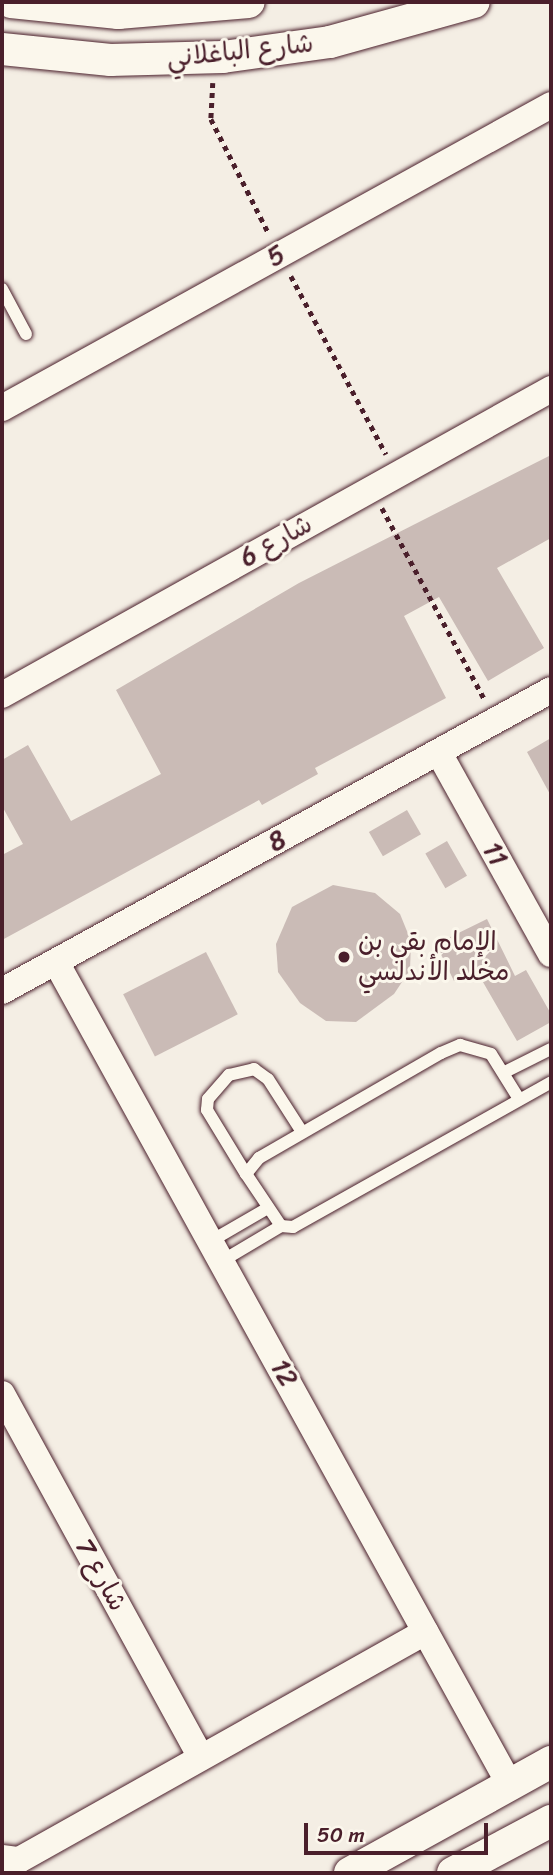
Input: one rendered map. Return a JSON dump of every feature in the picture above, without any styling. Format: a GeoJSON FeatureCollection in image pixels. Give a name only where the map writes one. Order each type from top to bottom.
{"type":"FeatureCollection","features":[{"type":"Feature","properties":{"kind":"street","name":"شارع الباغلاني"},"geometry":{"type":"LineString","coordinates":[[11,2],[118,13],[249,2]]}},
{"type":"Feature","properties":{"kind":"street","name":"شارع الباغلاني"},"geometry":{"type":"LineString","coordinates":[[4,54],[110,60],[236,55],[370,33],[474,2]]}},
{"type":"Feature","properties":{"kind":"street","name":"5"},"geometry":{"type":"LineString","coordinates":[[2,408],[551,105]]}},
{"type":"Feature","properties":{"kind":"street","name":"شارع 6"},"geometry":{"type":"LineString","coordinates":[[2,695],[551,389]]}},
{"type":"Feature","properties":{"kind":"street","name":"8"},"geometry":{"type":"LineString","coordinates":[[2,991],[551,690]]}},
{"type":"Feature","properties":{"kind":"street","name":"11"},"geometry":{"type":"LineString","coordinates":[[439,753],[551,954]]}},
{"type":"Feature","properties":{"kind":"street","name":"12"},"geometry":{"type":"LineString","coordinates":[[56,962],[510,1785]]}},
{"type":"Feature","properties":{"kind":"street","name":"شارع 7"},"geometry":{"type":"LineString","coordinates":[[2,1394],[200,1756]]}},
{"type":"Feature","properties":{"kind":"street"},"geometry":{"type":"LineString","coordinates":[[2,1858],[19,1860],[425,1632]]}},
{"type":"Feature","properties":{"kind":"street"},"geometry":{"type":"LineString","coordinates":[[350,1873],[551,1762]]}},
{"type":"Feature","properties":{"kind":"street"},"geometry":{"type":"LineString","coordinates":[[453,1873],[551,1821]]}},
{"type":"Feature","properties":{"kind":"lane"},"geometry":{"type":"LineString","coordinates":[[2,289],[26,334]]}},
{"type":"Feature","properties":{"kind":"lane"},"geometry":{"type":"LineString","coordinates":[[246,1174],[259,1158],[302,1132],[460,1045],[492,1054],[506,1072],[519,1099]]}},
{"type":"Feature","properties":{"kind":"lane"},"geometry":{"type":"LineString","coordinates":[[506,1072],[551,1049]]}},
{"type":"Feature","properties":{"kind":"lane"},"geometry":{"type":"LineString","coordinates":[[281,1226],[207,1110],[208,1099],[229,1074],[254,1069],[268,1079],[302,1132]]}},
{"type":"Feature","properties":{"kind":"lane"},"geometry":{"type":"LineString","coordinates":[[217,1251],[281,1226],[293,1227],[551,1082]]}},
{"type":"Feature","properties":{"kind":"lane"},"geometry":{"type":"LineString","coordinates":[[217,1251],[268,1208]]}},
{"type":"Feature","properties":{"kind":"path"},"geometry":{"type":"LineString","coordinates":[[371,488],[496,720]]}},
{"type":"Feature","properties":{"kind":"building"},"geometry":{"type":"Polygon","coordinates":[[[551,455],[551,538],[497,568],[544,648],[488,681],[439,597],[404,616],[446,698],[315,768],[318,774],[262,805],[259,800],[2,940],[2,855],[23,844],[2,806],[2,760],[28,745],[71,821],[161,774],[116,690],[299,583],[551,455]]]}},
{"type":"Feature","properties":{"kind":"building"},"geometry":{"type":"Polygon","coordinates":[[[551,738],[551,796],[527,752],[551,738]]]}},
{"type":"Feature","properties":{"kind":"building"},"geometry":{"type":"Polygon","coordinates":[[[407,810],[421,834],[383,856],[369,832],[407,810]]]}},
{"type":"Feature","properties":{"kind":"building"},"geometry":{"type":"Polygon","coordinates":[[[447,841],[467,876],[445,888],[425,854],[447,841]]]}},
{"type":"Feature","properties":{"kind":"building","name":"الإمام بقي بن مخلد الأندلسي"},"geometry":{"type":"Polygon","coordinates":[[[333,885],[375,893],[400,914],[411,941],[410,970],[394,994],[356,1022],[326,1021],[300,1003],[278,972],[276,944],[292,907],[333,885]]]}},
{"type":"Feature","properties":{"kind":"building"},"geometry":{"type":"Polygon","coordinates":[[[487,919],[515,976],[526,970],[551,1014],[551,1022],[517,1041],[476,970],[454,981],[436,944],[487,919]]]}},
{"type":"Feature","properties":{"kind":"building"},"geometry":{"type":"Polygon","coordinates":[[[206,952],[238,1014],[155,1057],[123,994],[206,952]]]}},
{"type":"Feature","properties":{"kind":"place","name":"الإمام بقي بن مخلد الأندلسي"},"geometry":{"type":"Point","coordinates":[344,957]}}]}
